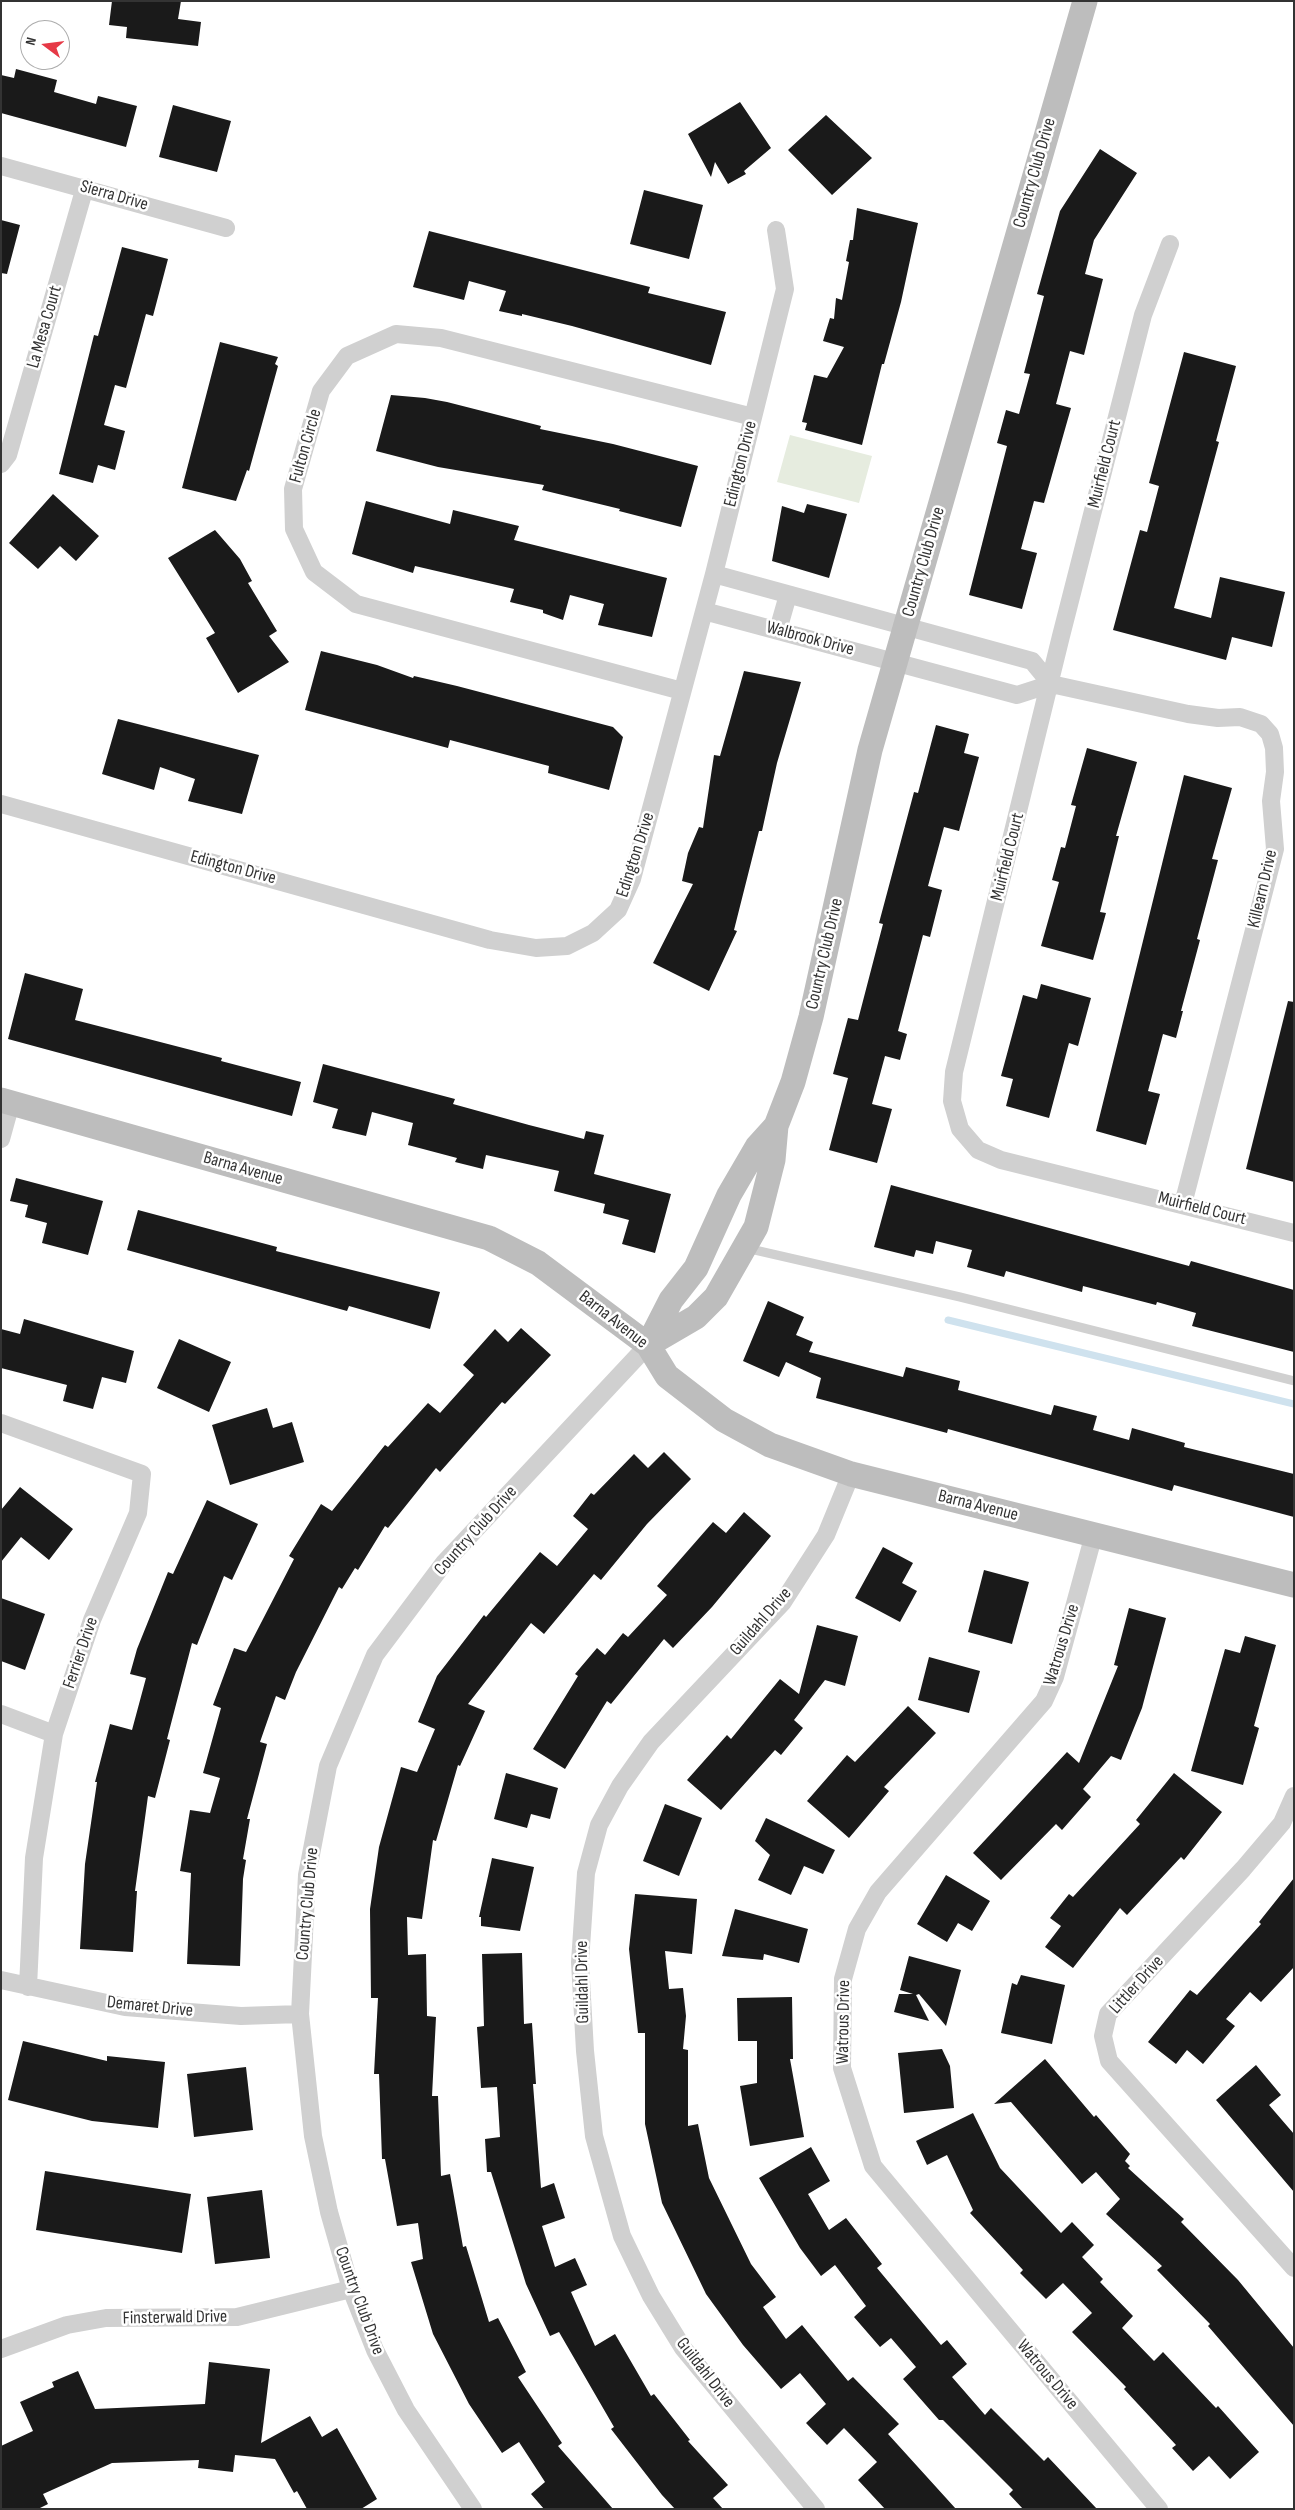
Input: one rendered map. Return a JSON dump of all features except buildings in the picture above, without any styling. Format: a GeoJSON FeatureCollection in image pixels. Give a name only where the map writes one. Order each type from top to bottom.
{"type":"FeatureCollection","features":[{"type":"Feature","properties":{"kind":"street","name":"Country Club Drive"},"geometry":{"type":"LineString","coordinates":[[648,1345],[696,1317],[716,1297],[756,1227],[773,1160],[776,1126],[793,1082],[811,1017],[870,750],[906,664],[905,627],[1085,1]]}},
{"type":"Feature","properties":{"kind":"street","name":"Sierra Drive"},"geometry":{"type":"LineString","coordinates":[[1,166],[85,187],[226,228]]}},
{"type":"Feature","properties":{"kind":"street","name":"La Mesa Court"},"geometry":{"type":"LineString","coordinates":[[1,464],[8,456],[85,187]]}},
{"type":"Feature","properties":{"kind":"street","name":"Edington Drive"},"geometry":{"type":"LineString","coordinates":[[1,804],[490,940],[536,948],[567,946],[593,933],[618,910],[632,879],[714,574],[784,289],[776,230]]}},
{"type":"Feature","properties":{"kind":"street","name":"Muirfield Court"},"geometry":{"type":"LineString","coordinates":[[1170,244],[1143,315],[1061,636],[1051,684],[954,1072],[952,1101],[960,1129],[978,1150],[1001,1160],[1294,1233]]}},
{"type":"Feature","properties":{"kind":"street","name":"Fulton Circle"},"geometry":{"type":"LineString","coordinates":[[682,691],[356,604],[314,572],[294,529],[293,489],[321,391],[347,356],[396,334],[441,338],[754,417]]}},
{"type":"Feature","properties":{"kind":"street","name":"Walbrook Drive"},"geometry":{"type":"LineString","coordinates":[[714,574],[905,627]]}},
{"type":"Feature","properties":{"kind":"street"},"geometry":{"type":"LineString","coordinates":[[778,630],[788,595]]}},
{"type":"Feature","properties":{"kind":"street","name":"Walbrook Drive"},"geometry":{"type":"LineString","coordinates":[[704,611],[906,664]]}},
{"type":"Feature","properties":{"kind":"street"},"geometry":{"type":"LineString","coordinates":[[905,627],[1032,661],[1051,684],[1017,695],[906,664]]}},
{"type":"Feature","properties":{"kind":"street","name":"Killearn Drive"},"geometry":{"type":"LineString","coordinates":[[1051,684],[1188,714],[1218,718],[1240,717],[1261,724],[1270,734],[1274,748],[1275,772],[1271,801],[1275,849],[1183,1204]]}},
{"type":"Feature","properties":{"kind":"street"},"geometry":{"type":"LineString","coordinates":[[1,1139],[6,1102]]}},
{"type":"Feature","properties":{"kind":"street","name":"Barna Avenue"},"geometry":{"type":"LineString","coordinates":[[6,1102],[490,1238],[538,1262],[648,1345],[667,1376],[724,1420],[770,1445],[851,1474],[1294,1585]]}},
{"type":"Feature","properties":{"kind":"street","name":"Country Club Drive"},"geometry":{"type":"LineString","coordinates":[[473,2509],[406,2410],[376,2350],[351,2288],[329,2212],[314,2136],[300,2014],[307,1875],[326,1776],[375,1655],[444,1563],[648,1345],[671,1300],[696,1268],[729,1195],[752,1155],[776,1126]]}},
{"type":"Feature","properties":{"kind":"street","name":"Ferrier Drive"},"geometry":{"type":"LineString","coordinates":[[1,1423],[142,1474],[138,1513],[92,1620],[54,1734],[34,1858],[28,1986]]}},
{"type":"Feature","properties":{"kind":"street","name":"Guildahl Drive"},"geometry":{"type":"LineString","coordinates":[[816,2509],[683,2348],[651,2296],[622,2236],[594,2136],[585,2051],[580,1962],[586,1873],[599,1825],[607,1809],[620,1786],[652,1742],[783,1602],[826,1534],[851,1474]]}},
{"type":"Feature","properties":{"kind":"street","name":"Watrous Drive"},"geometry":{"type":"LineString","coordinates":[[1094,1534],[1055,1677],[1044,1701],[878,1892],[857,1928],[843,1979],[842,2068],[873,2166],[1159,2509]]}},
{"type":"Feature","properties":{"kind":"street"},"geometry":{"type":"LineString","coordinates":[[1,1714],[54,1734]]}},
{"type":"Feature","properties":{"kind":"street","name":"Littler Drive"},"geometry":{"type":"LineString","coordinates":[[1294,1796],[1282,1823],[1243,1869],[1108,2014],[1103,2036],[1109,2061],[1294,2268]]}},
{"type":"Feature","properties":{"kind":"street","name":"Demaret Drive"},"geometry":{"type":"LineString","coordinates":[[1,1980],[124,2007],[241,2016],[300,2014]]}},
{"type":"Feature","properties":{"kind":"street","name":"Finsterwald Drive"},"geometry":{"type":"LineString","coordinates":[[1,2349],[67,2325],[106,2318],[236,2317],[351,2288]]}},
{"type":"Feature","properties":{"kind":"lane"},"geometry":{"type":"LineString","coordinates":[[744,1248],[960,1297],[1294,1381]]}},
{"type":"Feature","properties":{"kind":"shaded area"},"geometry":{"type":"Polygon","coordinates":[[[790,435],[872,456],[859,503],[777,482],[790,435]]]}},
{"type":"Feature","properties":{"kind":"waterway"},"geometry":{"type":"LineString","coordinates":[[948,1320],[1294,1404]]}}]}
